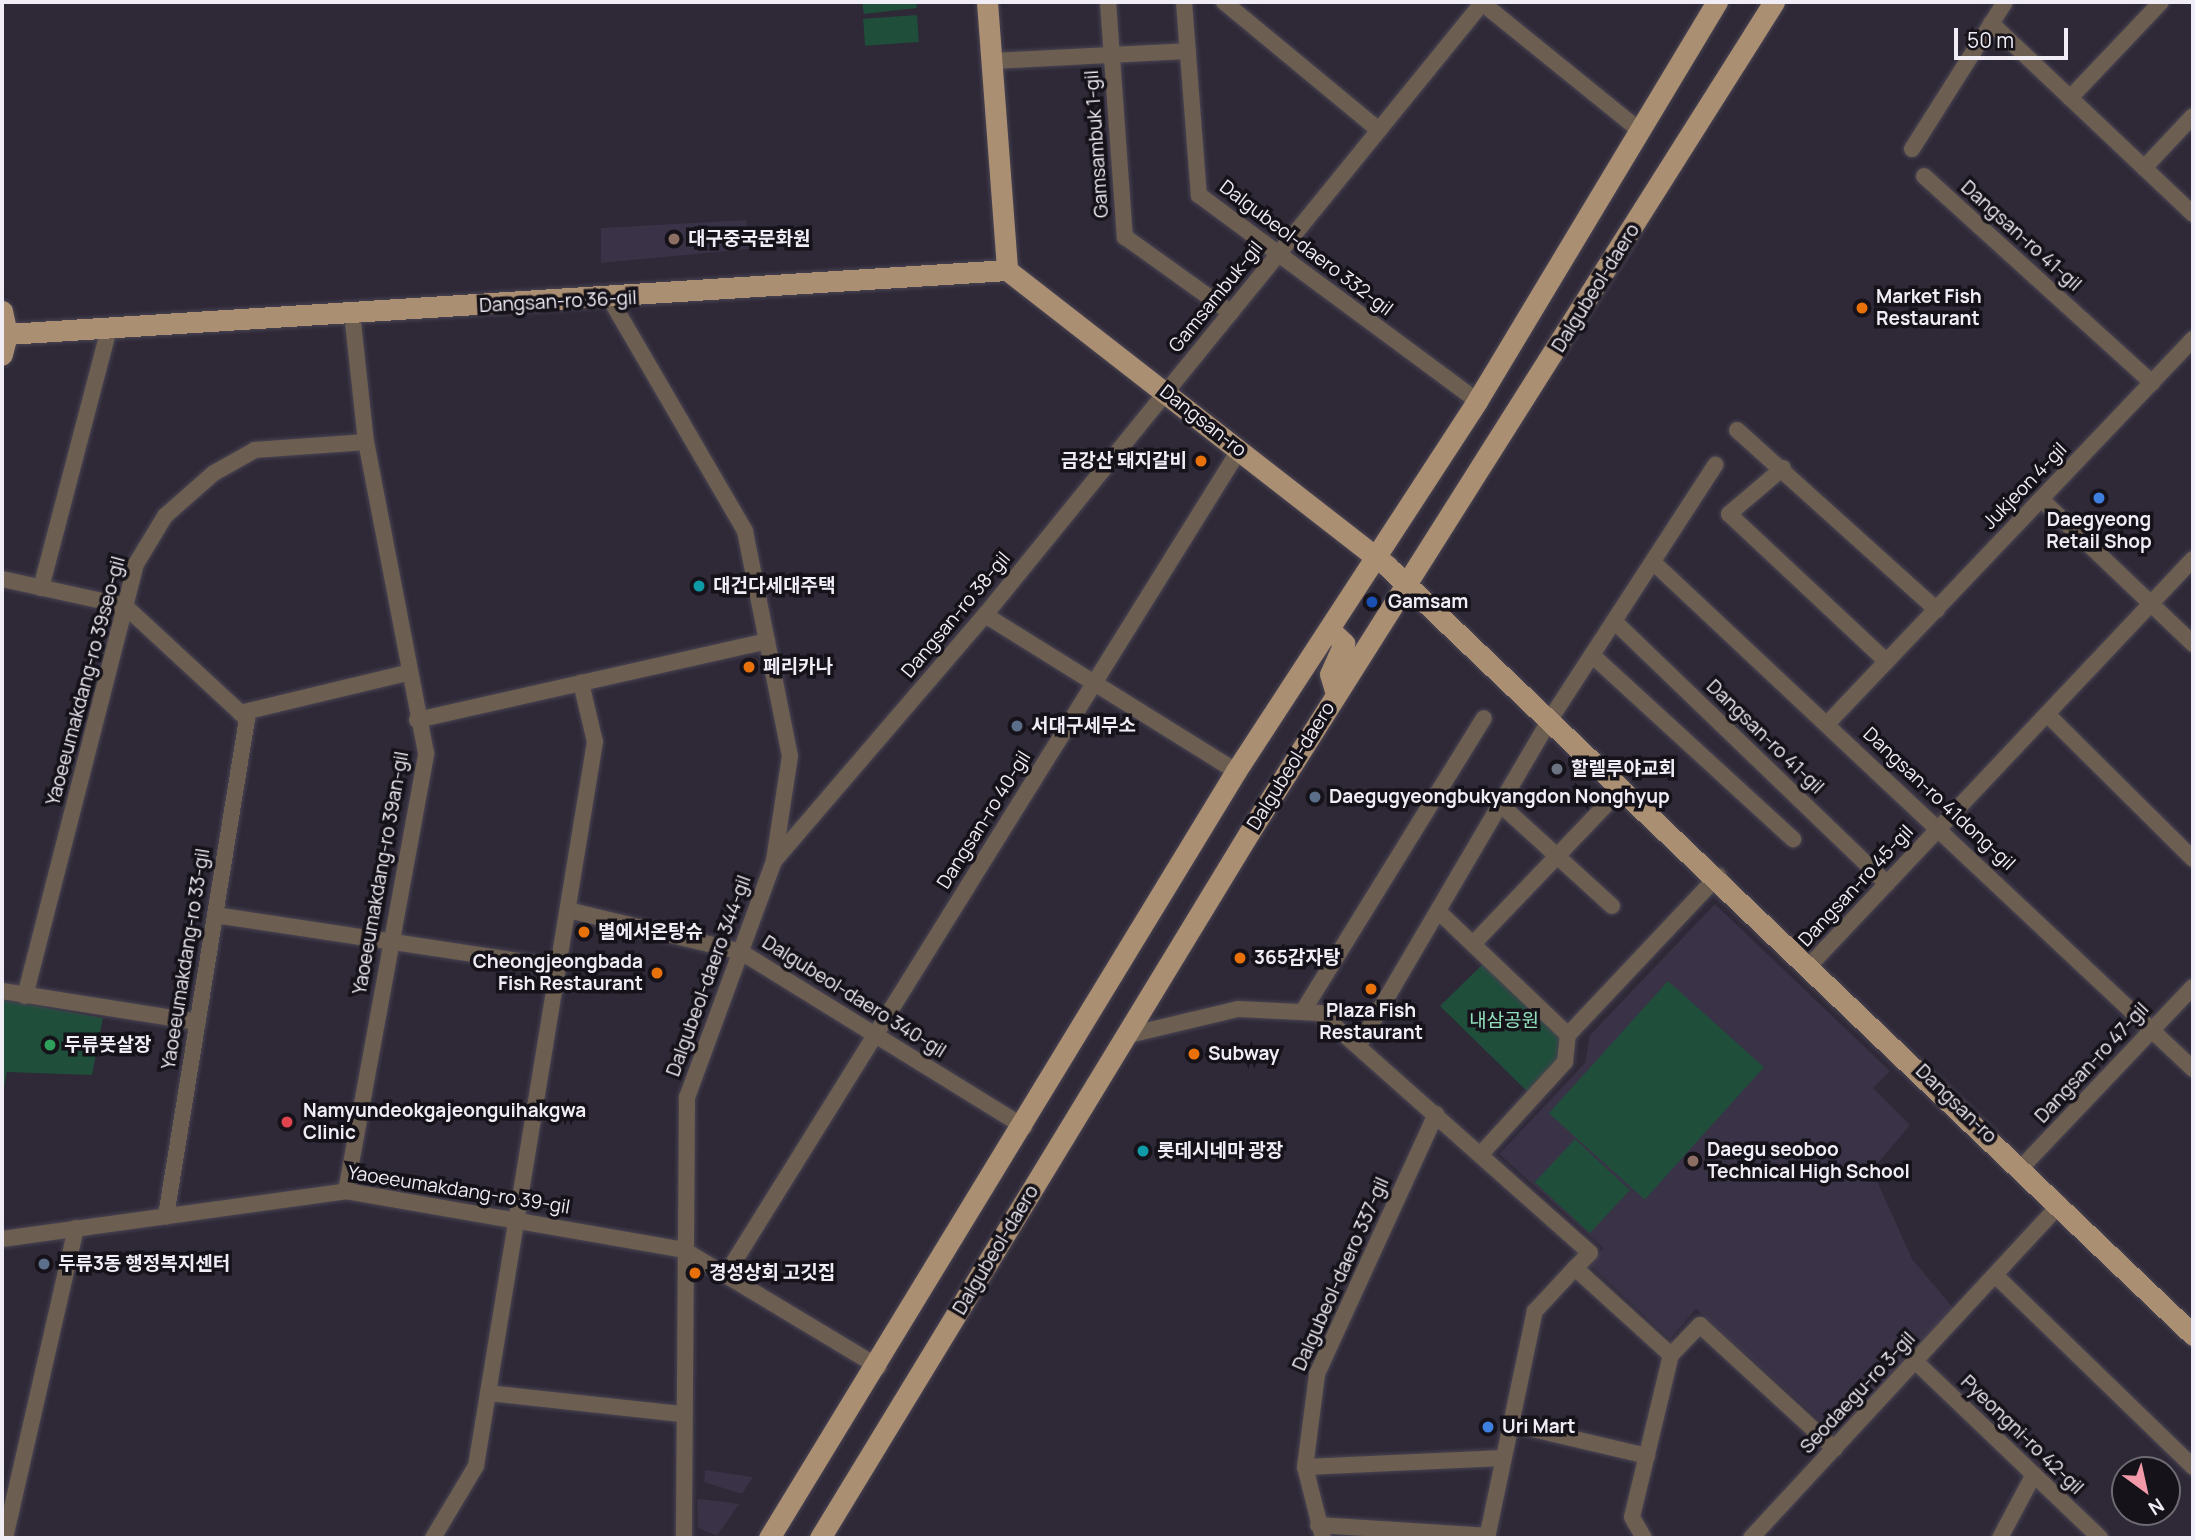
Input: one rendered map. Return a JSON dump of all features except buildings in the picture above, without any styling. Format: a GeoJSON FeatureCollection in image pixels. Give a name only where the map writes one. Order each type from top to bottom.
{"type":"FeatureCollection","features":[{"type":"Feature","properties":{"kind":"main road"},"geometry":{"type":"LineString","coordinates":[[987,2],[1007,270]]}},
{"type":"Feature","properties":{"kind":"main road","name":"Dalgubeol-daero"},"geometry":{"type":"LineString","coordinates":[[769,1538],[879,1367],[1236,771],[1477,401],[1638,129],[1717,2]]}},
{"type":"Feature","properties":{"kind":"main road","name":"Dalgubeol-daero"},"geometry":{"type":"LineString","coordinates":[[820,1538],[1336,694],[1408,586],[1774,2]]}},
{"type":"Feature","properties":{"kind":"main road","name":"Dangsan-ro"},"geometry":{"type":"LineString","coordinates":[[1007,270],[1240,449],[1408,586],[1718,876],[2193,1335]]}},
{"type":"Feature","properties":{"kind":"main road","name":"Dangsan-ro 36-gil"},"geometry":{"type":"LineString","coordinates":[[5,344],[109,328],[610,299],[1007,270]]}},
{"type":"Feature","properties":{"kind":"main road"},"geometry":{"type":"LineString","coordinates":[[2,311],[5,344]]}},
{"type":"Feature","properties":{"kind":"main road"},"geometry":{"type":"LineString","coordinates":[[1329,629],[1344,643],[1330,674],[1336,694]]}},
{"type":"Feature","properties":{"kind":"street","name":"Gamsambuk 1-gil"},"geometry":{"type":"LineString","coordinates":[[1108,2],[1125,237],[1231,313]]}},
{"type":"Feature","properties":{"kind":"street","name":"Dalgubeol-daero 332-gil"},"geometry":{"type":"LineString","coordinates":[[1184,2],[1199,195],[1477,401]]}},
{"type":"Feature","properties":{"kind":"street"},"geometry":{"type":"LineString","coordinates":[[1224,2],[1379,130]]}},
{"type":"Feature","properties":{"kind":"street"},"geometry":{"type":"LineString","coordinates":[[1482,2],[1638,129]]}},
{"type":"Feature","properties":{"kind":"street","name":"Gamsambuk-gil"},"geometry":{"type":"LineString","coordinates":[[1166,392],[1482,2]]}},
{"type":"Feature","properties":{"kind":"street"},"geometry":{"type":"LineString","coordinates":[[1912,149],[2005,2]]}},
{"type":"Feature","properties":{"kind":"street"},"geometry":{"type":"LineString","coordinates":[[2070,98],[2161,2]]}},
{"type":"Feature","properties":{"kind":"street"},"geometry":{"type":"LineString","coordinates":[[1991,23],[2193,214]]}},
{"type":"Feature","properties":{"kind":"street"},"geometry":{"type":"LineString","coordinates":[[991,61],[1188,51]]}},
{"type":"Feature","properties":{"kind":"street"},"geometry":{"type":"LineString","coordinates":[[2144,168],[2193,116]]}},
{"type":"Feature","properties":{"kind":"street","name":"Dangsan-ro 41-gil"},"geometry":{"type":"LineString","coordinates":[[1924,176],[2152,383]]}},
{"type":"Feature","properties":{"kind":"street","name":"Dalgubeol-daero 344-gil"},"geometry":{"type":"LineString","coordinates":[[610,299],[745,531],[790,756],[774,861],[687,1097],[680,1414],[684,1538]]}},
{"type":"Feature","properties":{"kind":"street","name":"Yaoeeumakdang-ro 39an-gil"},"geometry":{"type":"LineString","coordinates":[[346,1191],[426,753],[407,673],[366,442],[352,314]]}},
{"type":"Feature","properties":{"kind":"street"},"geometry":{"type":"LineString","coordinates":[[41,588],[109,328]]}},
{"type":"Feature","properties":{"kind":"street","name":"Jukjeon 4-gil"},"geometry":{"type":"LineString","coordinates":[[1828,723],[2193,339]]}},
{"type":"Feature","properties":{"kind":"street","name":"Dangsan-ro 38-gil"},"geometry":{"type":"LineString","coordinates":[[774,861],[985,615],[1166,392]]}},
{"type":"Feature","properties":{"kind":"street"},"geometry":{"type":"LineString","coordinates":[[1737,429],[1937,610]]}},
{"type":"Feature","properties":{"kind":"street","name":"Yaoeeumakdang-ro 39seo-gil"},"geometry":{"type":"LineString","coordinates":[[25,996],[135,564],[165,516],[214,473],[255,450],[366,442]]}},
{"type":"Feature","properties":{"kind":"street","name":"Dangsan-ro 40-gil"},"geometry":{"type":"LineString","coordinates":[[875,1035],[1240,449]]}},
{"type":"Feature","properties":{"kind":"street"},"geometry":{"type":"LineString","coordinates":[[1359,1045],[1551,718],[1715,465]]}},
{"type":"Feature","properties":{"kind":"street"},"geometry":{"type":"LineString","coordinates":[[1783,468],[1730,514],[1887,662]]}},
{"type":"Feature","properties":{"kind":"street"},"geometry":{"type":"LineString","coordinates":[[2042,500],[2193,644]]}},
{"type":"Feature","properties":{"kind":"street","name":"Dangsan-ro 45-gil"},"geometry":{"type":"LineString","coordinates":[[1810,965],[2193,559]]}},
{"type":"Feature","properties":{"kind":"street","name":"Dangsan-ro 41dong-gil"},"geometry":{"type":"LineString","coordinates":[[1653,562],[1828,723],[2193,1069]]}},
{"type":"Feature","properties":{"kind":"street"},"geometry":{"type":"LineString","coordinates":[[2,579],[125,607],[240,713],[407,673]]}},
{"type":"Feature","properties":{"kind":"street"},"geometry":{"type":"LineString","coordinates":[[985,615],[1236,771]]}},
{"type":"Feature","properties":{"kind":"street","name":"Dangsan-ro 41-gil"},"geometry":{"type":"LineString","coordinates":[[1614,621],[1887,884]]}},
{"type":"Feature","properties":{"kind":"street"},"geometry":{"type":"LineString","coordinates":[[417,720],[767,641]]}},
{"type":"Feature","properties":{"kind":"street"},"geometry":{"type":"LineString","coordinates":[[1592,655],[1793,839]]}},
{"type":"Feature","properties":{"kind":"street"},"geometry":{"type":"LineString","coordinates":[[433,1538],[477,1466],[595,742],[581,683]]}},
{"type":"Feature","properties":{"kind":"street","name":"Yaoeeumakdang-ro 33-gil"},"geometry":{"type":"LineString","coordinates":[[166,1216],[247,719],[240,713]]}},
{"type":"Feature","properties":{"kind":"street"},"geometry":{"type":"LineString","coordinates":[[2047,714],[2193,859]]}},
{"type":"Feature","properties":{"kind":"street"},"geometry":{"type":"LineString","coordinates":[[1303,1011],[1485,718]]}},
{"type":"Feature","properties":{"kind":"street"},"geometry":{"type":"LineString","coordinates":[[1473,944],[1623,787]]}},
{"type":"Feature","properties":{"kind":"street"},"geometry":{"type":"LineString","coordinates":[[1501,806],[1612,906]]}},
{"type":"Feature","properties":{"kind":"street"},"geometry":{"type":"LineString","coordinates":[[1480,1154],[1565,1062],[1568,1035],[1718,876]]}},
{"type":"Feature","properties":{"kind":"street","name":"Dalgubeol-daero 340-gil"},"geometry":{"type":"LineString","coordinates":[[568,910],[741,952],[1024,1127]]}},
{"type":"Feature","properties":{"kind":"street"},"geometry":{"type":"LineString","coordinates":[[1439,912],[1568,1035]]}},
{"type":"Feature","properties":{"kind":"street"},"geometry":{"type":"LineString","coordinates":[[215,915],[558,967]]}},
{"type":"Feature","properties":{"kind":"street","name":"Dangsan-ro 47-gil"},"geometry":{"type":"LineString","coordinates":[[2022,1167],[2193,987]]}},
{"type":"Feature","properties":{"kind":"street"},"geometry":{"type":"LineString","coordinates":[[2,991],[198,1023]]}},
{"type":"Feature","properties":{"kind":"street"},"geometry":{"type":"LineString","coordinates":[[1129,1035],[1238,1009],[1320,1013],[1590,1253],[1535,1311],[1487,1537],[1320,1532]]}},
{"type":"Feature","properties":{"kind":"street"},"geometry":{"type":"LineString","coordinates":[[732,1265],[875,1035]]}},
{"type":"Feature","properties":{"kind":"street","name":"Dalgubeol-daero 337-gil"},"geometry":{"type":"LineString","coordinates":[[1320,1532],[1305,1467],[1317,1374],[1436,1114]]}},
{"type":"Feature","properties":{"kind":"street","name":"Yaoeeumakdang-ro 39-gil"},"geometry":{"type":"LineString","coordinates":[[2,1238],[346,1191],[517,1217],[684,1250],[879,1367]]}},
{"type":"Feature","properties":{"kind":"street","name":"Seodaegu-ro 3-gil"},"geometry":{"type":"LineString","coordinates":[[1751,1538],[2060,1204]]}},
{"type":"Feature","properties":{"kind":"street"},"geometry":{"type":"LineString","coordinates":[[4,1537],[76,1228]]}},
{"type":"Feature","properties":{"kind":"street"},"geometry":{"type":"LineString","coordinates":[[1575,1268],[1671,1355]]}},
{"type":"Feature","properties":{"kind":"street"},"geometry":{"type":"LineString","coordinates":[[1995,1275],[2193,1468]]}},
{"type":"Feature","properties":{"kind":"street"},"geometry":{"type":"LineString","coordinates":[[1644,1538],[1632,1517],[1671,1355],[1700,1325],[1835,1449]]}},
{"type":"Feature","properties":{"kind":"street","name":"Pyeongni-ro 42-gil"},"geometry":{"type":"LineString","coordinates":[[1915,1361],[2100,1538]]}},
{"type":"Feature","properties":{"kind":"street"},"geometry":{"type":"LineString","coordinates":[[488,1393],[680,1414]]}},
{"type":"Feature","properties":{"kind":"street"},"geometry":{"type":"LineString","coordinates":[[1511,1424],[1647,1456]]}},
{"type":"Feature","properties":{"kind":"street"},"geometry":{"type":"LineString","coordinates":[[1305,1467],[1503,1458]]}},
{"type":"Feature","properties":{"kind":"street"},"geometry":{"type":"LineString","coordinates":[[2000,1538],[2034,1474]]}},
{"type":"Feature","properties":{"kind":"shaded area","name":"대구중국문화원"},"geometry":{"type":"Polygon","coordinates":[[[746,220],[749,249],[601,263],[601,228],[746,220]]]}},
{"type":"Feature","properties":{"kind":"shaded area","name":"Daegu seoboo Technical High School"},"geometry":{"type":"Polygon","coordinates":[[[1715,904],[1890,1071],[1873,1088],[1910,1125],[1872,1170],[1912,1259],[1954,1309],[1841,1431],[1831,1430],[1696,1309],[1670,1339],[1591,1266],[1603,1248],[1499,1154],[1585,1063],[1590,1035],[1715,904]]]}},
{"type":"Feature","properties":{"kind":"shaded area"},"geometry":{"type":"Polygon","coordinates":[[[705,1470],[753,1477],[742,1494],[704,1482],[705,1470]]]}},
{"type":"Feature","properties":{"kind":"shaded area"},"geometry":{"type":"Polygon","coordinates":[[[697,1499],[739,1504],[717,1536],[698,1528],[697,1499]]]}},
{"type":"Feature","properties":{"kind":"green space"},"geometry":{"type":"Polygon","coordinates":[[[862,2],[916,2],[917,8],[864,14],[862,2]]]}},
{"type":"Feature","properties":{"kind":"green space"},"geometry":{"type":"Polygon","coordinates":[[[917,15],[919,42],[865,46],[863,19],[917,15]]]}},
{"type":"Feature","properties":{"kind":"green space","name":"내삼공원"},"geometry":{"type":"Polygon","coordinates":[[[1488,959],[1568,1035],[1565,1062],[1533,1097],[1440,1006],[1488,959]]]}},
{"type":"Feature","properties":{"kind":"green space"},"geometry":{"type":"Polygon","coordinates":[[[1668,981],[1764,1067],[1645,1200],[1549,1113],[1668,981]]]}},
{"type":"Feature","properties":{"kind":"green space","name":"두류풋살장"},"geometry":{"type":"Polygon","coordinates":[[[2,1000],[103,1018],[92,1075],[7,1072],[2,1098],[2,1000]]]}},
{"type":"Feature","properties":{"kind":"green space"},"geometry":{"type":"Polygon","coordinates":[[[1575,1139],[1630,1190],[1590,1233],[1535,1182],[1575,1139]]]}},
{"type":"Feature","properties":{"kind":"place","name":"대구중국문화원"},"geometry":{"type":"Point","coordinates":[674,239]}},
{"type":"Feature","properties":{"kind":"place","name":"Market Fish Restaurant"},"geometry":{"type":"Point","coordinates":[1862,308]}},
{"type":"Feature","properties":{"kind":"place","name":"금강산 돼지갈비"},"geometry":{"type":"Point","coordinates":[1201,461]}},
{"type":"Feature","properties":{"kind":"place","name":"Daegyeong Retail Shop"},"geometry":{"type":"Point","coordinates":[2099,498]}},
{"type":"Feature","properties":{"kind":"place","name":"대건다세대주택"},"geometry":{"type":"Point","coordinates":[699,586]}},
{"type":"Feature","properties":{"kind":"place","name":"Gamsam"},"geometry":{"type":"Point","coordinates":[1372,602]}},
{"type":"Feature","properties":{"kind":"place","name":"페리카나"},"geometry":{"type":"Point","coordinates":[749,667]}},
{"type":"Feature","properties":{"kind":"place","name":"서대구세무소"},"geometry":{"type":"Point","coordinates":[1017,726]}},
{"type":"Feature","properties":{"kind":"place","name":"할렐루야교회"},"geometry":{"type":"Point","coordinates":[1557,769]}},
{"type":"Feature","properties":{"kind":"place","name":"Daegugyeongbukyangdon Nonghyup"},"geometry":{"type":"Point","coordinates":[1315,797]}},
{"type":"Feature","properties":{"kind":"place","name":"별에서온탕슈"},"geometry":{"type":"Point","coordinates":[584,932]}},
{"type":"Feature","properties":{"kind":"place","name":"365감자탕"},"geometry":{"type":"Point","coordinates":[1240,958]}},
{"type":"Feature","properties":{"kind":"place","name":"Cheongjeongbada Fish Restaurant"},"geometry":{"type":"Point","coordinates":[657,973]}},
{"type":"Feature","properties":{"kind":"place","name":"Plaza Fish Restaurant"},"geometry":{"type":"Point","coordinates":[1371,989]}},
{"type":"Feature","properties":{"kind":"place","name":"두류풋살장"},"geometry":{"type":"Point","coordinates":[50,1045]}},
{"type":"Feature","properties":{"kind":"place","name":"Subway"},"geometry":{"type":"Point","coordinates":[1194,1054]}},
{"type":"Feature","properties":{"kind":"place","name":"Namyundeokgajeonguihakgwa Clinic"},"geometry":{"type":"Point","coordinates":[287,1122]}},
{"type":"Feature","properties":{"kind":"place","name":"롯데시네마 광장"},"geometry":{"type":"Point","coordinates":[1143,1151]}},
{"type":"Feature","properties":{"kind":"place","name":"Daegu seoboo Technical High School"},"geometry":{"type":"Point","coordinates":[1693,1161]}},
{"type":"Feature","properties":{"kind":"place","name":"두류3동 행정복지센터"},"geometry":{"type":"Point","coordinates":[44,1264]}},
{"type":"Feature","properties":{"kind":"place","name":"경성상회 고깃집"},"geometry":{"type":"Point","coordinates":[695,1273]}},
{"type":"Feature","properties":{"kind":"place","name":"Uri Mart"},"geometry":{"type":"Point","coordinates":[1488,1427]}}]}
